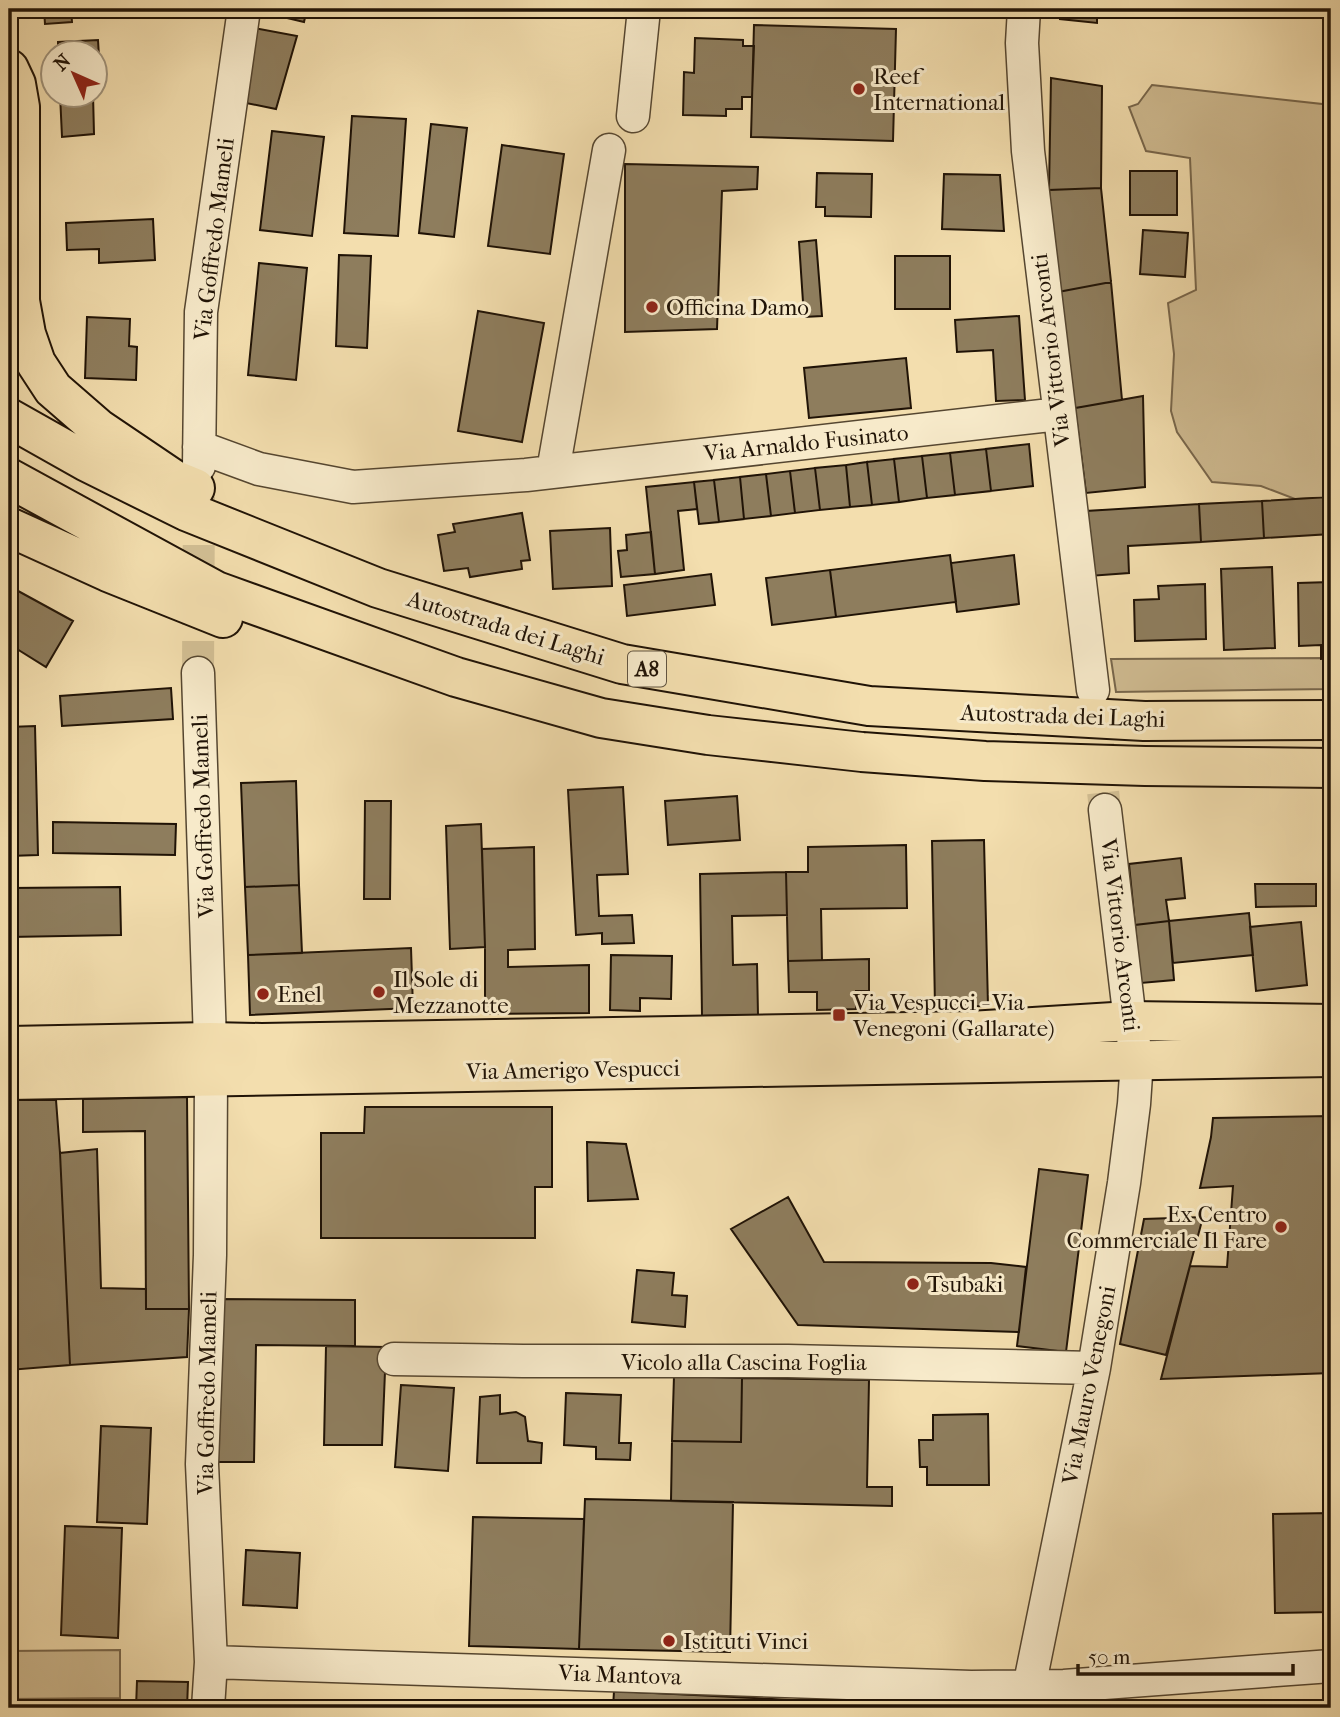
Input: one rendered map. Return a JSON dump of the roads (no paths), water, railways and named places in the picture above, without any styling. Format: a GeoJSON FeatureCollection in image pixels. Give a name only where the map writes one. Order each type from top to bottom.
{"type":"FeatureCollection","features":[{"type":"Feature","properties":{"kind":"main road"},"geometry":{"type":"LineString","coordinates":[[9,69],[16,84],[20,107],[20,301],[26,334],[36,363],[53,389],[99,429],[173,479],[259,517],[396,566],[633,642],[869,706]]}},
{"type":"Feature","properties":{"kind":"main road","name":"Autostrada dei Laghi"},"geometry":{"type":"LineString","coordinates":[[9,418],[87,462],[186,511],[379,588],[622,664],[869,706],[1144,721],[1331,720]]}},
{"type":"Feature","properties":{"kind":"main road","name":"Autostrada dei Laghi"},"geometry":{"type":"LineString","coordinates":[[9,478],[216,591],[456,677],[601,718],[708,735],[862,752],[985,761],[1331,768]]}},
{"type":"Feature","properties":{"kind":"main road"},"geometry":{"type":"LineString","coordinates":[[9,527],[159,593],[243,625],[456,677]]}},
{"type":"Feature","properties":{"kind":"main road","name":"Via Amerigo Vespucci"},"geometry":{"type":"LineString","coordinates":[[9,1080],[210,1060],[290,1043],[970,1031],[1130,1021],[1331,1024]]}},
{"type":"Feature","properties":{"kind":"main road","name":"Via Amerigo Vespucci"},"geometry":{"type":"LineString","coordinates":[[9,1046],[210,1060],[1137,1060],[1331,1057]]}},
{"type":"Feature","properties":{"kind":"street","name":"Via Goffredo Mameli"},"geometry":{"type":"LineString","coordinates":[[199,459],[201,312],[244,9]]}},
{"type":"Feature","properties":{"kind":"street"},"geometry":{"type":"LineString","coordinates":[[633,116],[644,9]]}},
{"type":"Feature","properties":{"kind":"street","name":"Via Vittorio Arconti"},"geometry":{"type":"LineString","coordinates":[[1024,9],[1022,43],[1028,151],[1093,690]]}},
{"type":"Feature","properties":{"kind":"street"},"geometry":{"type":"LineString","coordinates":[[553,471],[609,150]]}},
{"type":"Feature","properties":{"kind":"street","name":"Via Arnaldo Fusinato"},"geometry":{"type":"LineString","coordinates":[[199,459],[353,487],[526,475],[1059,414]]}},
{"type":"Feature","properties":{"kind":"street","name":"Via Goffredo Mameli"},"geometry":{"type":"LineString","coordinates":[[198,673],[210,1060],[210,1255],[202,1464],[211,1661],[208,1708]]}},
{"type":"Feature","properties":{"kind":"street","name":"Via Vittorio Arconti"},"geometry":{"type":"LineString","coordinates":[[1105,810],[1137,1060]]}},
{"type":"Feature","properties":{"kind":"street","name":"Via Mauro Venegoni"},"geometry":{"type":"LineString","coordinates":[[1027,1697],[1094,1368],[1124,1183],[1137,1060]]}},
{"type":"Feature","properties":{"kind":"street","name":"Vicolo alla Cascina Foglia"},"geometry":{"type":"LineString","coordinates":[[394,1359],[788,1361],[1094,1368]]}},
{"type":"Feature","properties":{"kind":"street","name":"Via Mantova"},"geometry":{"type":"LineString","coordinates":[[211,1661],[971,1687],[1027,1697],[1064,1686],[1331,1666]]}},
{"type":"Feature","properties":{"kind":"tunnel"},"geometry":{"type":"LineString","coordinates":[[198,673],[199,496]]}},
{"type":"Feature","properties":{"kind":"tunnel"},"geometry":{"type":"LineString","coordinates":[[1093,697],[1105,810]]}},
{"type":"Feature","properties":{"kind":"place","name":"Reef International"},"geometry":{"type":"Point","coordinates":[859,89]}},
{"type":"Feature","properties":{"kind":"place","name":"Officina Damo"},"geometry":{"type":"Point","coordinates":[652,307]}},
{"type":"Feature","properties":{"kind":"place","name":"Il Sole di Mezzanotte"},"geometry":{"type":"Point","coordinates":[379,992]}},
{"type":"Feature","properties":{"kind":"place","name":"Enel"},"geometry":{"type":"Point","coordinates":[263,994]}},
{"type":"Feature","properties":{"kind":"place","name":"Via Vespucci - Via Venegoni (Gallarate)"},"geometry":{"type":"Point","coordinates":[839,1015]}},
{"type":"Feature","properties":{"kind":"place","name":"Ex Centro Commerciale Il Fare"},"geometry":{"type":"Point","coordinates":[1281,1227]}},
{"type":"Feature","properties":{"kind":"place","name":"Tsubaki"},"geometry":{"type":"Point","coordinates":[913,1284]}},
{"type":"Feature","properties":{"kind":"place","name":"Istituti Vinci"},"geometry":{"type":"Point","coordinates":[669,1641]}}]}
